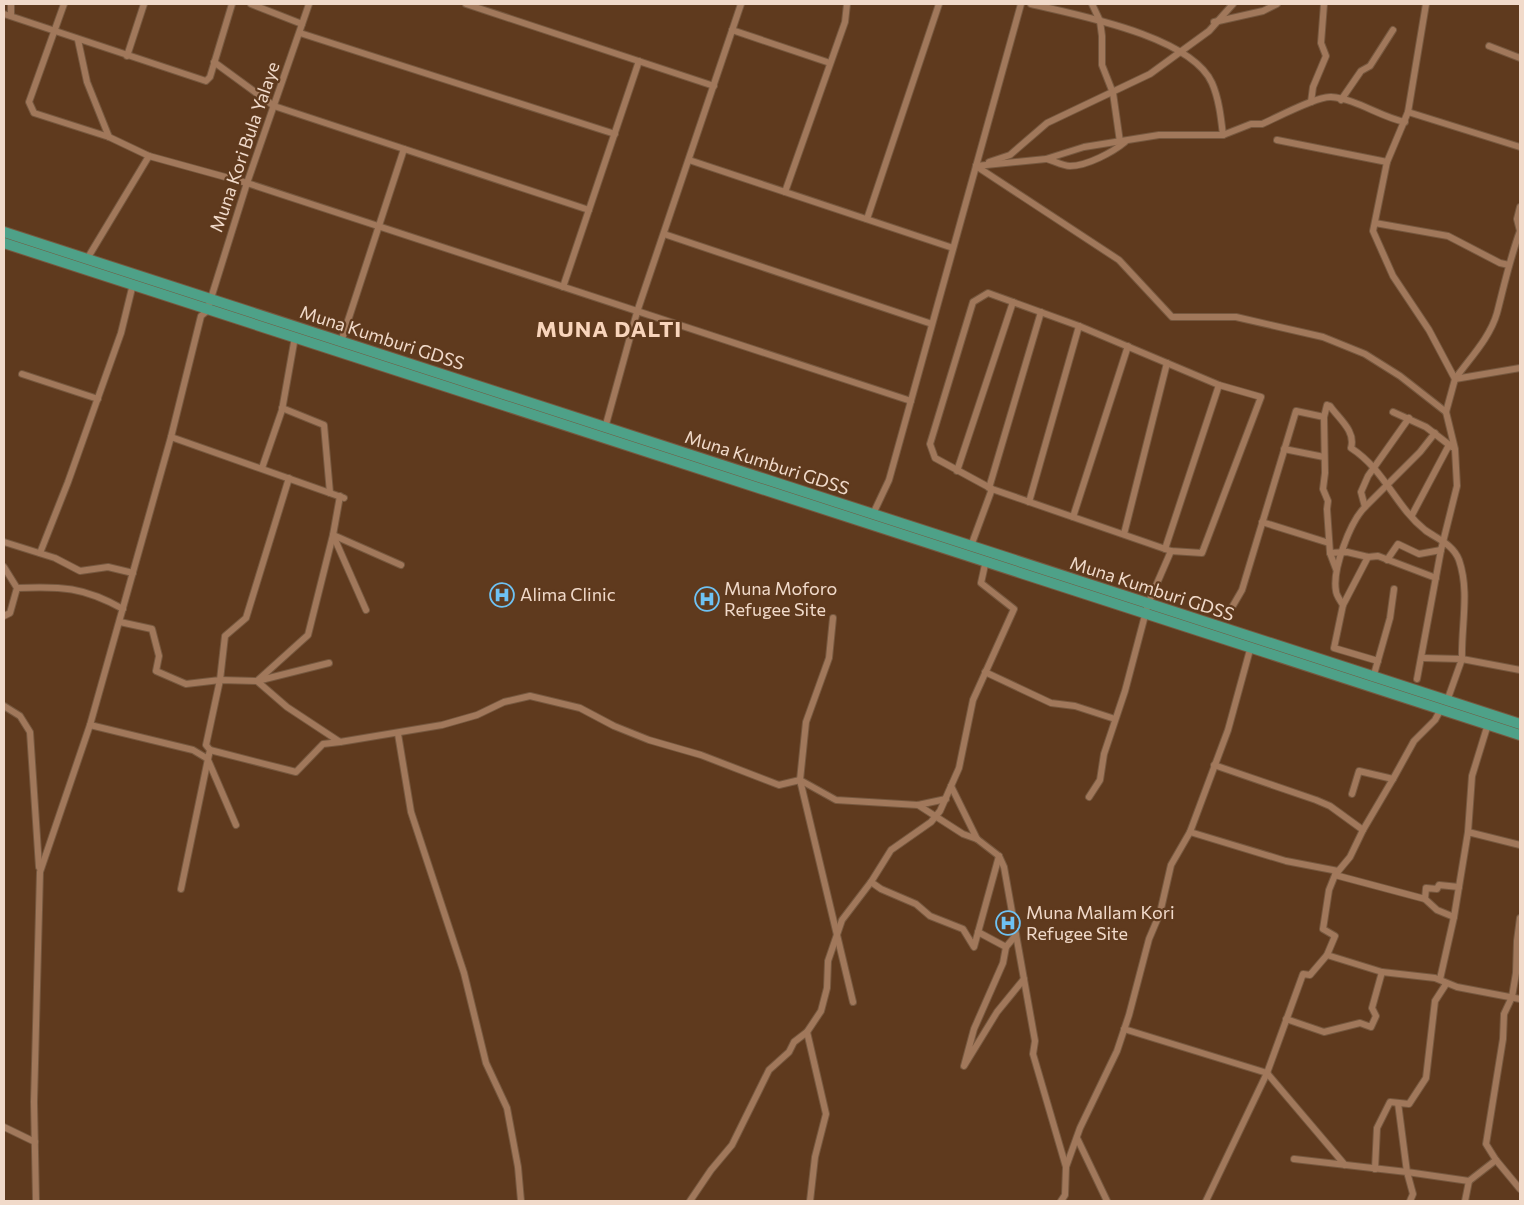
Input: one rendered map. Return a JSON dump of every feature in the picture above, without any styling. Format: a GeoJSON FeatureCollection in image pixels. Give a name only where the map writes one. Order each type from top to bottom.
{"type":"FeatureCollection","features":[{"type":"Feature","properties":{"kind":"highway","name":"Muna Kumburi GDSS"},"geometry":{"type":"LineString","coordinates":[[4,232],[87,258],[296,337],[986,560],[1373,678],[1520,735]]}},
{"type":"Feature","properties":{"kind":"highway","name":"Muna Kumburi GDSS"},"geometry":{"type":"LineString","coordinates":[[4,243],[133,284],[341,342],[972,546],[1250,646],[1444,705],[1520,724]]}},
{"type":"Feature","properties":{"kind":"street"},"geometry":{"type":"LineString","coordinates":[[11,4],[11,16]]}},
{"type":"Feature","properties":{"kind":"street"},"geometry":{"type":"LineString","coordinates":[[64,4],[29,102],[34,113],[109,137],[150,156],[247,183],[911,401]]}},
{"type":"Feature","properties":{"kind":"street"},"geometry":{"type":"LineString","coordinates":[[127,56],[144,4]]}},
{"type":"Feature","properties":{"kind":"street"},"geometry":{"type":"LineString","coordinates":[[4,14],[78,40],[206,80],[210,77],[232,4]]}},
{"type":"Feature","properties":{"kind":"street"},"geometry":{"type":"LineString","coordinates":[[251,4],[302,24]]}},
{"type":"Feature","properties":{"kind":"street","name":"Muna Kori Bula Yalaye"},"geometry":{"type":"LineString","coordinates":[[40,872],[90,725],[120,622],[171,437],[201,316],[209,304],[247,183],[309,4]]}},
{"type":"Feature","properties":{"kind":"street"},"geometry":{"type":"LineString","coordinates":[[466,4],[714,86]]}},
{"type":"Feature","properties":{"kind":"street"},"geometry":{"type":"LineString","coordinates":[[605,428],[638,312],[740,4]]}},
{"type":"Feature","properties":{"kind":"street"},"geometry":{"type":"LineString","coordinates":[[785,192],[845,22],[847,4]]}},
{"type":"Feature","properties":{"kind":"street"},"geometry":{"type":"LineString","coordinates":[[867,219],[939,4]]}},
{"type":"Feature","properties":{"kind":"street"},"geometry":{"type":"LineString","coordinates":[[873,514],[889,480],[1021,4]]}},
{"type":"Feature","properties":{"kind":"street"},"geometry":{"type":"LineString","coordinates":[[1031,4],[1144,33],[1199,66],[1212,82],[1219,106],[1224,135]]}},
{"type":"Feature","properties":{"kind":"street"},"geometry":{"type":"LineString","coordinates":[[1092,4],[1100,21],[1102,65],[1113,93],[1123,141]]}},
{"type":"Feature","properties":{"kind":"street"},"geometry":{"type":"LineString","coordinates":[[976,166],[1010,155],[1047,123],[1150,74],[1178,52],[1209,32],[1214,22],[1233,4]]}},
{"type":"Feature","properties":{"kind":"street"},"geometry":{"type":"LineString","coordinates":[[1214,22],[1263,11],[1277,4]]}},
{"type":"Feature","properties":{"kind":"street"},"geometry":{"type":"LineString","coordinates":[[1311,102],[1313,87],[1326,56],[1321,43],[1324,4]]}},
{"type":"Feature","properties":{"kind":"street"},"geometry":{"type":"LineString","coordinates":[[1426,4],[1408,112],[1387,162],[1374,230],[1393,276],[1430,330],[1455,379]]}},
{"type":"Feature","properties":{"kind":"street"},"geometry":{"type":"LineString","coordinates":[[732,30],[830,63]]}},
{"type":"Feature","properties":{"kind":"street"},"geometry":{"type":"LineString","coordinates":[[1342,100],[1361,71],[1370,66],[1393,30]]}},
{"type":"Feature","properties":{"kind":"street"},"geometry":{"type":"LineString","coordinates":[[300,33],[615,134]]}},
{"type":"Feature","properties":{"kind":"street"},"geometry":{"type":"LineString","coordinates":[[78,40],[87,82],[109,137]]}},
{"type":"Feature","properties":{"kind":"street"},"geometry":{"type":"LineString","coordinates":[[1489,46],[1520,58]]}},
{"type":"Feature","properties":{"kind":"street"},"geometry":{"type":"LineString","coordinates":[[563,287],[639,61]]}},
{"type":"Feature","properties":{"kind":"street"},"geometry":{"type":"LineString","coordinates":[[214,62],[274,106],[590,210]]}},
{"type":"Feature","properties":{"kind":"street"},"geometry":{"type":"LineString","coordinates":[[976,166],[1046,159],[1084,147],[1159,135],[1224,135],[1250,124],[1262,124],[1311,102],[1330,96],[1368,109],[1387,118],[1405,122]]}},
{"type":"Feature","properties":{"kind":"street"},"geometry":{"type":"LineString","coordinates":[[1408,112],[1520,147]]}},
{"type":"Feature","properties":{"kind":"street"},"geometry":{"type":"LineString","coordinates":[[1277,140],[1387,162]]}},
{"type":"Feature","properties":{"kind":"street"},"geometry":{"type":"LineString","coordinates":[[1046,159],[1070,166],[1084,163],[1117,148],[1123,141]]}},
{"type":"Feature","properties":{"kind":"street"},"geometry":{"type":"LineString","coordinates":[[341,342],[404,149]]}},
{"type":"Feature","properties":{"kind":"street"},"geometry":{"type":"LineString","coordinates":[[87,258],[150,156]]}},
{"type":"Feature","properties":{"kind":"street"},"geometry":{"type":"LineString","coordinates":[[689,160],[953,248]]}},
{"type":"Feature","properties":{"kind":"street"},"geometry":{"type":"LineString","coordinates":[[976,166],[1119,260],[1172,316],[1236,317],[1323,337],[1365,354],[1400,376],[1446,412]]}},
{"type":"Feature","properties":{"kind":"street"},"geometry":{"type":"LineString","coordinates":[[1417,680],[1423,658],[1425,626],[1435,591],[1441,550],[1457,486],[1446,412],[1455,379],[1482,342],[1497,314],[1509,265],[1520,231],[1518,220],[1520,207]]}},
{"type":"Feature","properties":{"kind":"street"},"geometry":{"type":"LineString","coordinates":[[1375,223],[1448,236],[1500,263],[1509,265]]}},
{"type":"Feature","properties":{"kind":"street"},"geometry":{"type":"LineString","coordinates":[[664,234],[932,324]]}},
{"type":"Feature","properties":{"kind":"street"},"geometry":{"type":"LineString","coordinates":[[40,553],[121,333],[133,284]]}},
{"type":"Feature","properties":{"kind":"street"},"geometry":{"type":"LineString","coordinates":[[988,293],[1041,312],[1128,346],[1219,385],[1261,397],[1202,553],[1168,550],[1029,502],[990,488],[935,458],[930,444],[973,302],[988,293]]}},
{"type":"Feature","properties":{"kind":"street"},"geometry":{"type":"LineString","coordinates":[[957,471],[1013,302]]}},
{"type":"Feature","properties":{"kind":"street"},"geometry":{"type":"LineString","coordinates":[[972,546],[1041,312]]}},
{"type":"Feature","properties":{"kind":"street"},"geometry":{"type":"LineString","coordinates":[[1029,502],[1079,326]]}},
{"type":"Feature","properties":{"kind":"street"},"geometry":{"type":"LineString","coordinates":[[262,468],[282,408],[296,337]]}},
{"type":"Feature","properties":{"kind":"street"},"geometry":{"type":"LineString","coordinates":[[1073,517],[1128,346]]}},
{"type":"Feature","properties":{"kind":"street"},"geometry":{"type":"LineString","coordinates":[[1124,534],[1167,363]]}},
{"type":"Feature","properties":{"kind":"street"},"geometry":{"type":"LineString","coordinates":[[1455,379],[1520,368]]}},
{"type":"Feature","properties":{"kind":"street"},"geometry":{"type":"LineString","coordinates":[[22,374],[98,399]]}},
{"type":"Feature","properties":{"kind":"street"},"geometry":{"type":"LineString","coordinates":[[1089,797],[1100,780],[1104,754],[1116,719],[1147,608],[1168,550],[1219,385]]}},
{"type":"Feature","properties":{"kind":"street"},"geometry":{"type":"LineString","coordinates":[[1206,1201],[1267,1072],[1303,974],[1310,975],[1327,955],[1335,936],[1323,929],[1328,890],[1336,873],[1350,857],[1363,830],[1414,741],[1435,720],[1444,705],[1462,659],[1461,632],[1466,601],[1459,558],[1444,540],[1425,530],[1392,493],[1374,466],[1351,448],[1353,442],[1351,432],[1330,406],[1327,405],[1324,417],[1326,473],[1323,489],[1328,501],[1329,543],[1330,554],[1336,570],[1336,592],[1343,605]]}},
{"type":"Feature","properties":{"kind":"street"},"geometry":{"type":"LineString","coordinates":[[282,408],[324,425],[330,493]]}},
{"type":"Feature","properties":{"kind":"street"},"geometry":{"type":"LineString","coordinates":[[1231,609],[1242,590],[1296,411],[1324,417]]}},
{"type":"Feature","properties":{"kind":"street"},"geometry":{"type":"LineString","coordinates":[[1393,412],[1409,418],[1435,433],[1452,447]]}},
{"type":"Feature","properties":{"kind":"street"},"geometry":{"type":"LineString","coordinates":[[1365,507],[1361,492],[1374,466],[1409,418]]}},
{"type":"Feature","properties":{"kind":"street"},"geometry":{"type":"LineString","coordinates":[[1336,570],[1352,524],[1365,507],[1420,452],[1435,433]]}},
{"type":"Feature","properties":{"kind":"street"},"geometry":{"type":"LineString","coordinates":[[171,437],[342,497],[308,634],[257,681]]}},
{"type":"Feature","properties":{"kind":"street"},"geometry":{"type":"LineString","coordinates":[[1412,515],[1452,447]]}},
{"type":"Feature","properties":{"kind":"street"},"geometry":{"type":"LineString","coordinates":[[1284,449],[1324,457]]}},
{"type":"Feature","properties":{"kind":"street"},"geometry":{"type":"LineString","coordinates":[[289,478],[246,618],[225,636],[220,680],[206,744],[210,750],[296,772],[323,744],[398,734],[442,725],[477,714],[504,702],[530,696],[580,708],[614,726],[650,740],[701,755],[780,785],[800,780],[836,800],[918,805],[946,799]]}},
{"type":"Feature","properties":{"kind":"street"},"geometry":{"type":"LineString","coordinates":[[1262,522],[1329,543]]}},
{"type":"Feature","properties":{"kind":"street"},"geometry":{"type":"LineString","coordinates":[[333,535],[401,565]]}},
{"type":"Feature","properties":{"kind":"street"},"geometry":{"type":"LineString","coordinates":[[333,535],[366,610]]}},
{"type":"Feature","properties":{"kind":"street"},"geometry":{"type":"LineString","coordinates":[[4,542],[40,553],[80,571],[108,567],[133,573]]}},
{"type":"Feature","properties":{"kind":"street"},"geometry":{"type":"LineString","coordinates":[[1387,560],[1398,544],[1419,554],[1441,550]]}},
{"type":"Feature","properties":{"kind":"street"},"geometry":{"type":"LineString","coordinates":[[1330,554],[1343,552],[1368,558],[1378,556],[1436,578]]}},
{"type":"Feature","properties":{"kind":"street"},"geometry":{"type":"LineString","coordinates":[[1368,558],[1343,605],[1334,648],[1378,661]]}},
{"type":"Feature","properties":{"kind":"street"},"geometry":{"type":"LineString","coordinates":[[690,1201],[732,1144],[769,1070],[789,1052],[794,1042],[807,1032],[821,1012],[826,988],[828,961],[842,920],[871,882],[891,850],[932,822],[946,799],[959,768],[973,700],[1014,609],[981,583],[986,560]]}},
{"type":"Feature","properties":{"kind":"street"},"geometry":{"type":"LineString","coordinates":[[4,567],[17,588],[10,613],[4,616]]}},
{"type":"Feature","properties":{"kind":"street"},"geometry":{"type":"LineString","coordinates":[[17,588],[61,586],[87,592],[123,609]]}},
{"type":"Feature","properties":{"kind":"street"},"geometry":{"type":"LineString","coordinates":[[1373,678],[1390,618],[1394,589]]}},
{"type":"Feature","properties":{"kind":"street"},"geometry":{"type":"LineString","coordinates":[[833,618],[829,658],[806,722],[800,780],[838,932],[853,1002]]}},
{"type":"Feature","properties":{"kind":"street"},"geometry":{"type":"LineString","coordinates":[[120,622],[152,629],[159,656],[156,672],[186,684],[220,680],[257,681],[329,663]]}},
{"type":"Feature","properties":{"kind":"street"},"geometry":{"type":"LineString","coordinates":[[1061,1201],[1064,1195],[1066,1167],[1077,1138],[1117,1051],[1124,1030],[1150,939],[1160,913],[1171,865],[1190,832],[1228,730],[1250,646]]}},
{"type":"Feature","properties":{"kind":"street"},"geometry":{"type":"LineString","coordinates":[[1423,658],[1462,659],[1520,670]]}},
{"type":"Feature","properties":{"kind":"street"},"geometry":{"type":"LineString","coordinates":[[986,672],[1051,703],[1075,706],[1116,719]]}},
{"type":"Feature","properties":{"kind":"street"},"geometry":{"type":"LineString","coordinates":[[257,681],[287,707],[340,742]]}},
{"type":"Feature","properties":{"kind":"street"},"geometry":{"type":"LineString","coordinates":[[4,706],[20,716],[30,732],[40,872],[35,1142],[36,1201]]}},
{"type":"Feature","properties":{"kind":"street"},"geometry":{"type":"LineString","coordinates":[[1375,1168],[1377,1128],[1390,1102],[1409,1104],[1426,1078],[1435,1001],[1443,982],[1468,832],[1472,776],[1488,724]]}},
{"type":"Feature","properties":{"kind":"street"},"geometry":{"type":"LineString","coordinates":[[90,725],[193,750],[208,759],[236,825]]}},
{"type":"Feature","properties":{"kind":"street"},"geometry":{"type":"LineString","coordinates":[[398,734],[411,812],[464,973],[486,1063],[507,1108],[518,1167],[521,1201]]}},
{"type":"Feature","properties":{"kind":"street"},"geometry":{"type":"LineString","coordinates":[[181,889],[210,750]]}},
{"type":"Feature","properties":{"kind":"street"},"geometry":{"type":"LineString","coordinates":[[1214,766],[1330,806],[1363,830]]}},
{"type":"Feature","properties":{"kind":"street"},"geometry":{"type":"LineString","coordinates":[[1352,794],[1359,771],[1393,779]]}},
{"type":"Feature","properties":{"kind":"street"},"geometry":{"type":"LineString","coordinates":[[951,786],[977,839]]}},
{"type":"Feature","properties":{"kind":"street"},"geometry":{"type":"LineString","coordinates":[[918,805],[963,834],[977,839],[999,856],[1004,867],[1035,1041],[1033,1054],[1066,1167]]}},
{"type":"Feature","properties":{"kind":"street"},"geometry":{"type":"LineString","coordinates":[[1190,832],[1424,899],[1437,910],[1454,917]]}},
{"type":"Feature","properties":{"kind":"street"},"geometry":{"type":"LineString","coordinates":[[1468,832],[1520,845]]}},
{"type":"Feature","properties":{"kind":"street"},"geometry":{"type":"LineString","coordinates":[[871,882],[881,889],[916,904],[930,916],[963,929],[974,946],[999,856]]}},
{"type":"Feature","properties":{"kind":"street"},"geometry":{"type":"LineString","coordinates":[[1424,899],[1426,888],[1437,889],[1440,885],[1459,887]]}},
{"type":"Feature","properties":{"kind":"street"},"geometry":{"type":"LineString","coordinates":[[1520,918],[1516,973],[1512,997],[1504,1014],[1503,1038],[1486,1144],[1496,1160],[1520,1189]]}},
{"type":"Feature","properties":{"kind":"street"},"geometry":{"type":"LineString","coordinates":[[978,932],[1006,946]]}},
{"type":"Feature","properties":{"kind":"street"},"geometry":{"type":"LineString","coordinates":[[1016,935],[1006,946],[1003,963],[974,1029],[964,1066],[997,1012],[1024,979]]}},
{"type":"Feature","properties":{"kind":"street"},"geometry":{"type":"LineString","coordinates":[[1327,955],[1382,972],[1443,982],[1520,999]]}},
{"type":"Feature","properties":{"kind":"street"},"geometry":{"type":"LineString","coordinates":[[1286,1019],[1324,1032],[1360,1023],[1371,1027],[1376,1016],[1372,1008],[1382,972]]}},
{"type":"Feature","properties":{"kind":"street"},"geometry":{"type":"LineString","coordinates":[[1124,1030],[1267,1072],[1345,1165]]}},
{"type":"Feature","properties":{"kind":"street"},"geometry":{"type":"LineString","coordinates":[[807,1032],[826,1114],[815,1157],[810,1201]]}},
{"type":"Feature","properties":{"kind":"street"},"geometry":{"type":"LineString","coordinates":[[1398,1103],[1407,1172],[1413,1194],[1410,1201]]}},
{"type":"Feature","properties":{"kind":"street"},"geometry":{"type":"LineString","coordinates":[[4,1127],[35,1142]]}},
{"type":"Feature","properties":{"kind":"street"},"geometry":{"type":"LineString","coordinates":[[1077,1138],[1107,1201]]}},
{"type":"Feature","properties":{"kind":"street"},"geometry":{"type":"LineString","coordinates":[[1294,1159],[1470,1181]]}},
{"type":"Feature","properties":{"kind":"street"},"geometry":{"type":"LineString","coordinates":[[1465,1201],[1470,1181],[1496,1160]]}},
{"type":"Feature","properties":{"kind":"place","name":"Alima Clinic"},"geometry":{"type":"Point","coordinates":[502,595]}},
{"type":"Feature","properties":{"kind":"place","name":"Muna Moforo Refugee Site"},"geometry":{"type":"Point","coordinates":[707,599]}},
{"type":"Feature","properties":{"kind":"place","name":"Muna Mallam Kori Refugee Site"},"geometry":{"type":"Point","coordinates":[1008,923]}},
{"type":"Feature","properties":{"kind":"district","name":"MUNA DALTI"},"geometry":{"type":"Point","coordinates":[609,329]}}]}
